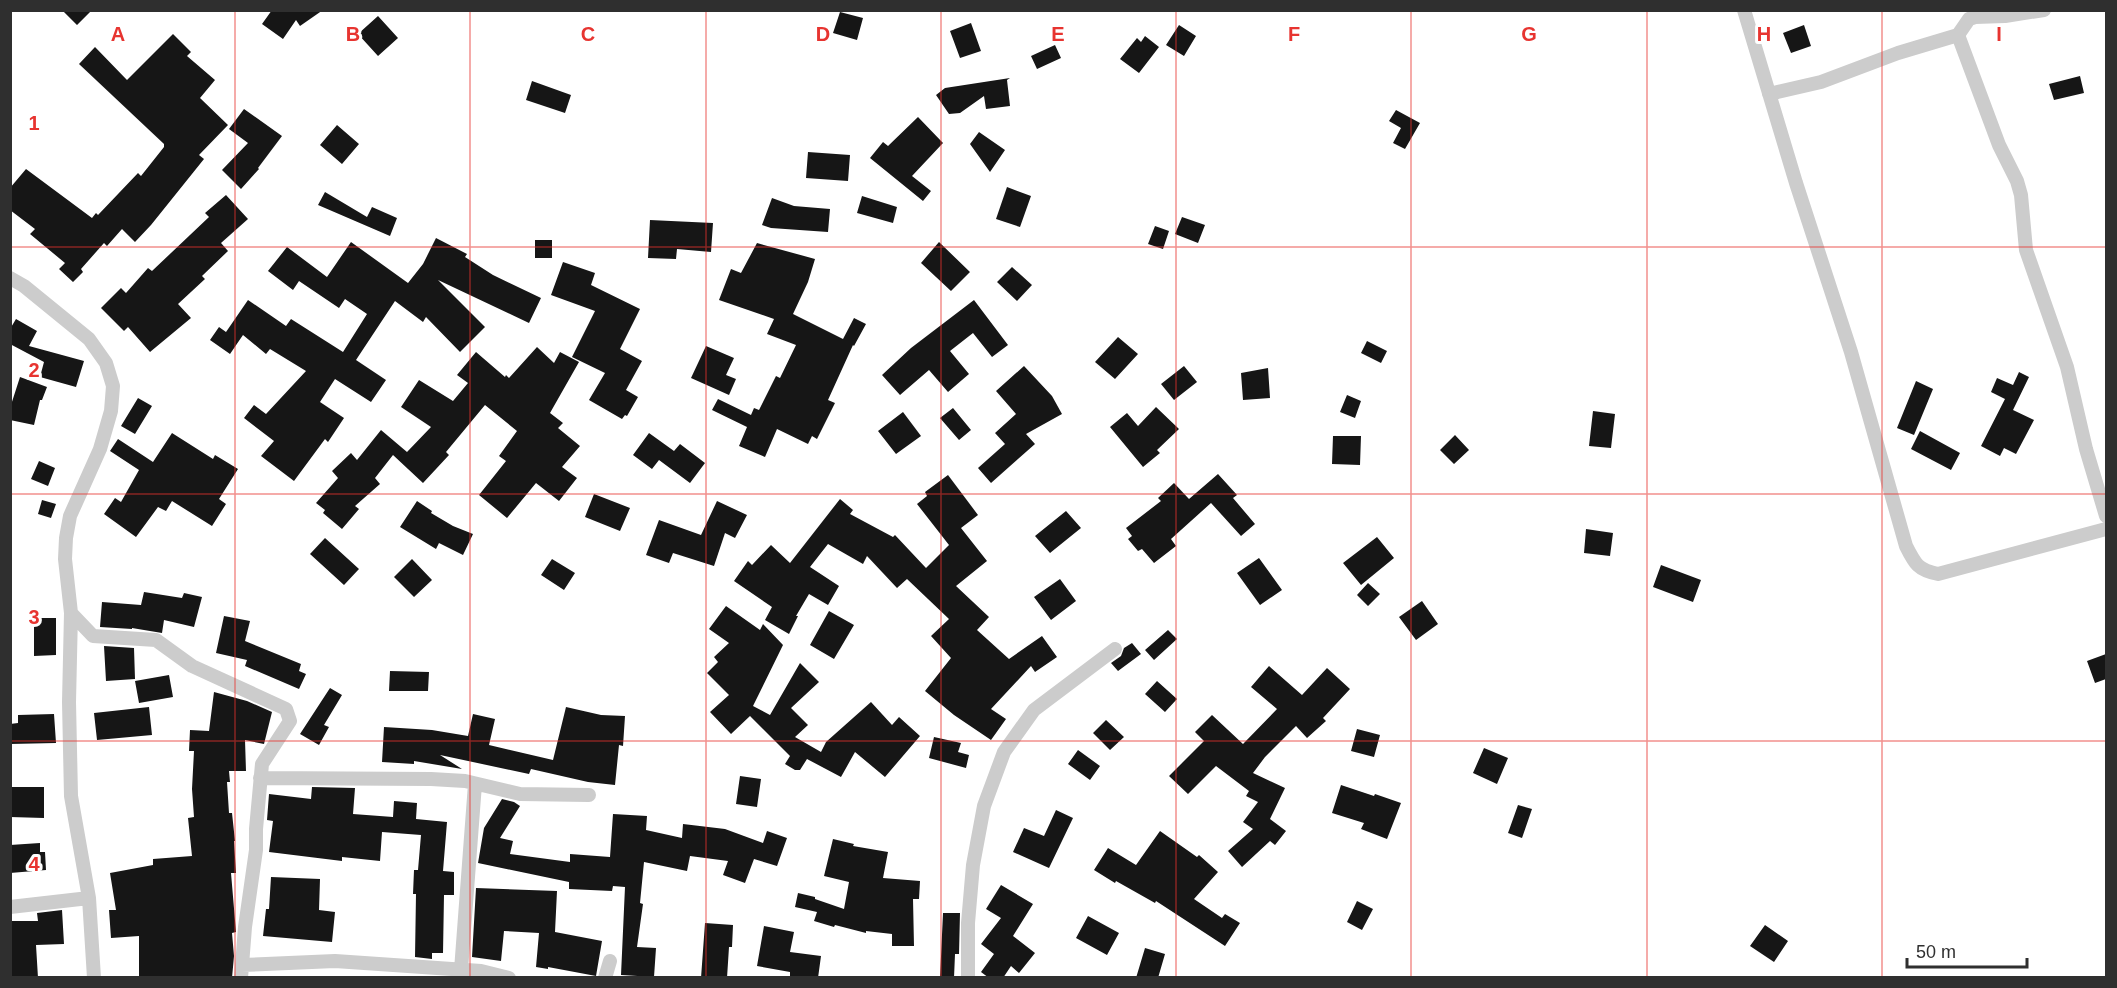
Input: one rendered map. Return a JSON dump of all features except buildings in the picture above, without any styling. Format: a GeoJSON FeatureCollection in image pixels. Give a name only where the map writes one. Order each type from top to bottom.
{"type":"FeatureCollection","features":[{"type":"Feature","properties":{"kind":"street"},"geometry":{"type":"LineString","coordinates":[[1744,10],[1851,352],[1887,472],[1903,537],[1913,561],[1924,571],[1938,574],[2106,529]]}},
{"type":"Feature","properties":{"kind":"street"},"geometry":{"type":"LineString","coordinates":[[1769,94],[1821,82],[1898,53],[1958,35],[1969,20],[1976,17],[2005,16],[2044,10]]}},
{"type":"Feature","properties":{"kind":"street"},"geometry":{"type":"LineString","coordinates":[[1958,35],[1999,145],[2017,181],[2021,195],[2026,250],[2067,367],[2086,449],[2106,516]]}},
{"type":"Feature","properties":{"kind":"street"},"geometry":{"type":"LineString","coordinates":[[10,278],[24,286],[89,339],[106,363],[113,386],[111,411],[100,449],[70,516],[65,559],[71,613],[69,702],[71,796],[89,898],[94,978]]}},
{"type":"Feature","properties":{"kind":"street"},"geometry":{"type":"LineString","coordinates":[[71,613],[93,636],[156,640],[192,666],[286,710],[290,721],[262,764],[256,850],[241,971],[335,960],[480,971],[509,978]]}},
{"type":"Feature","properties":{"kind":"street"},"geometry":{"type":"LineString","coordinates":[[968,978],[968,923],[973,865],[984,806],[1004,752],[1034,710],[1115,649]]}},
{"type":"Feature","properties":{"kind":"street"},"geometry":{"type":"LineString","coordinates":[[261,778],[400,778],[465,781],[520,795],[590,795]]}},
{"type":"Feature","properties":{"kind":"street"},"geometry":{"type":"LineString","coordinates":[[461,970],[475,784]]}},
{"type":"Feature","properties":{"kind":"street"},"geometry":{"type":"LineString","coordinates":[[10,907],[89,898]]}},
{"type":"Feature","properties":{"kind":"street"},"geometry":{"type":"LineString","coordinates":[[605,978],[610,961]]}}]}
